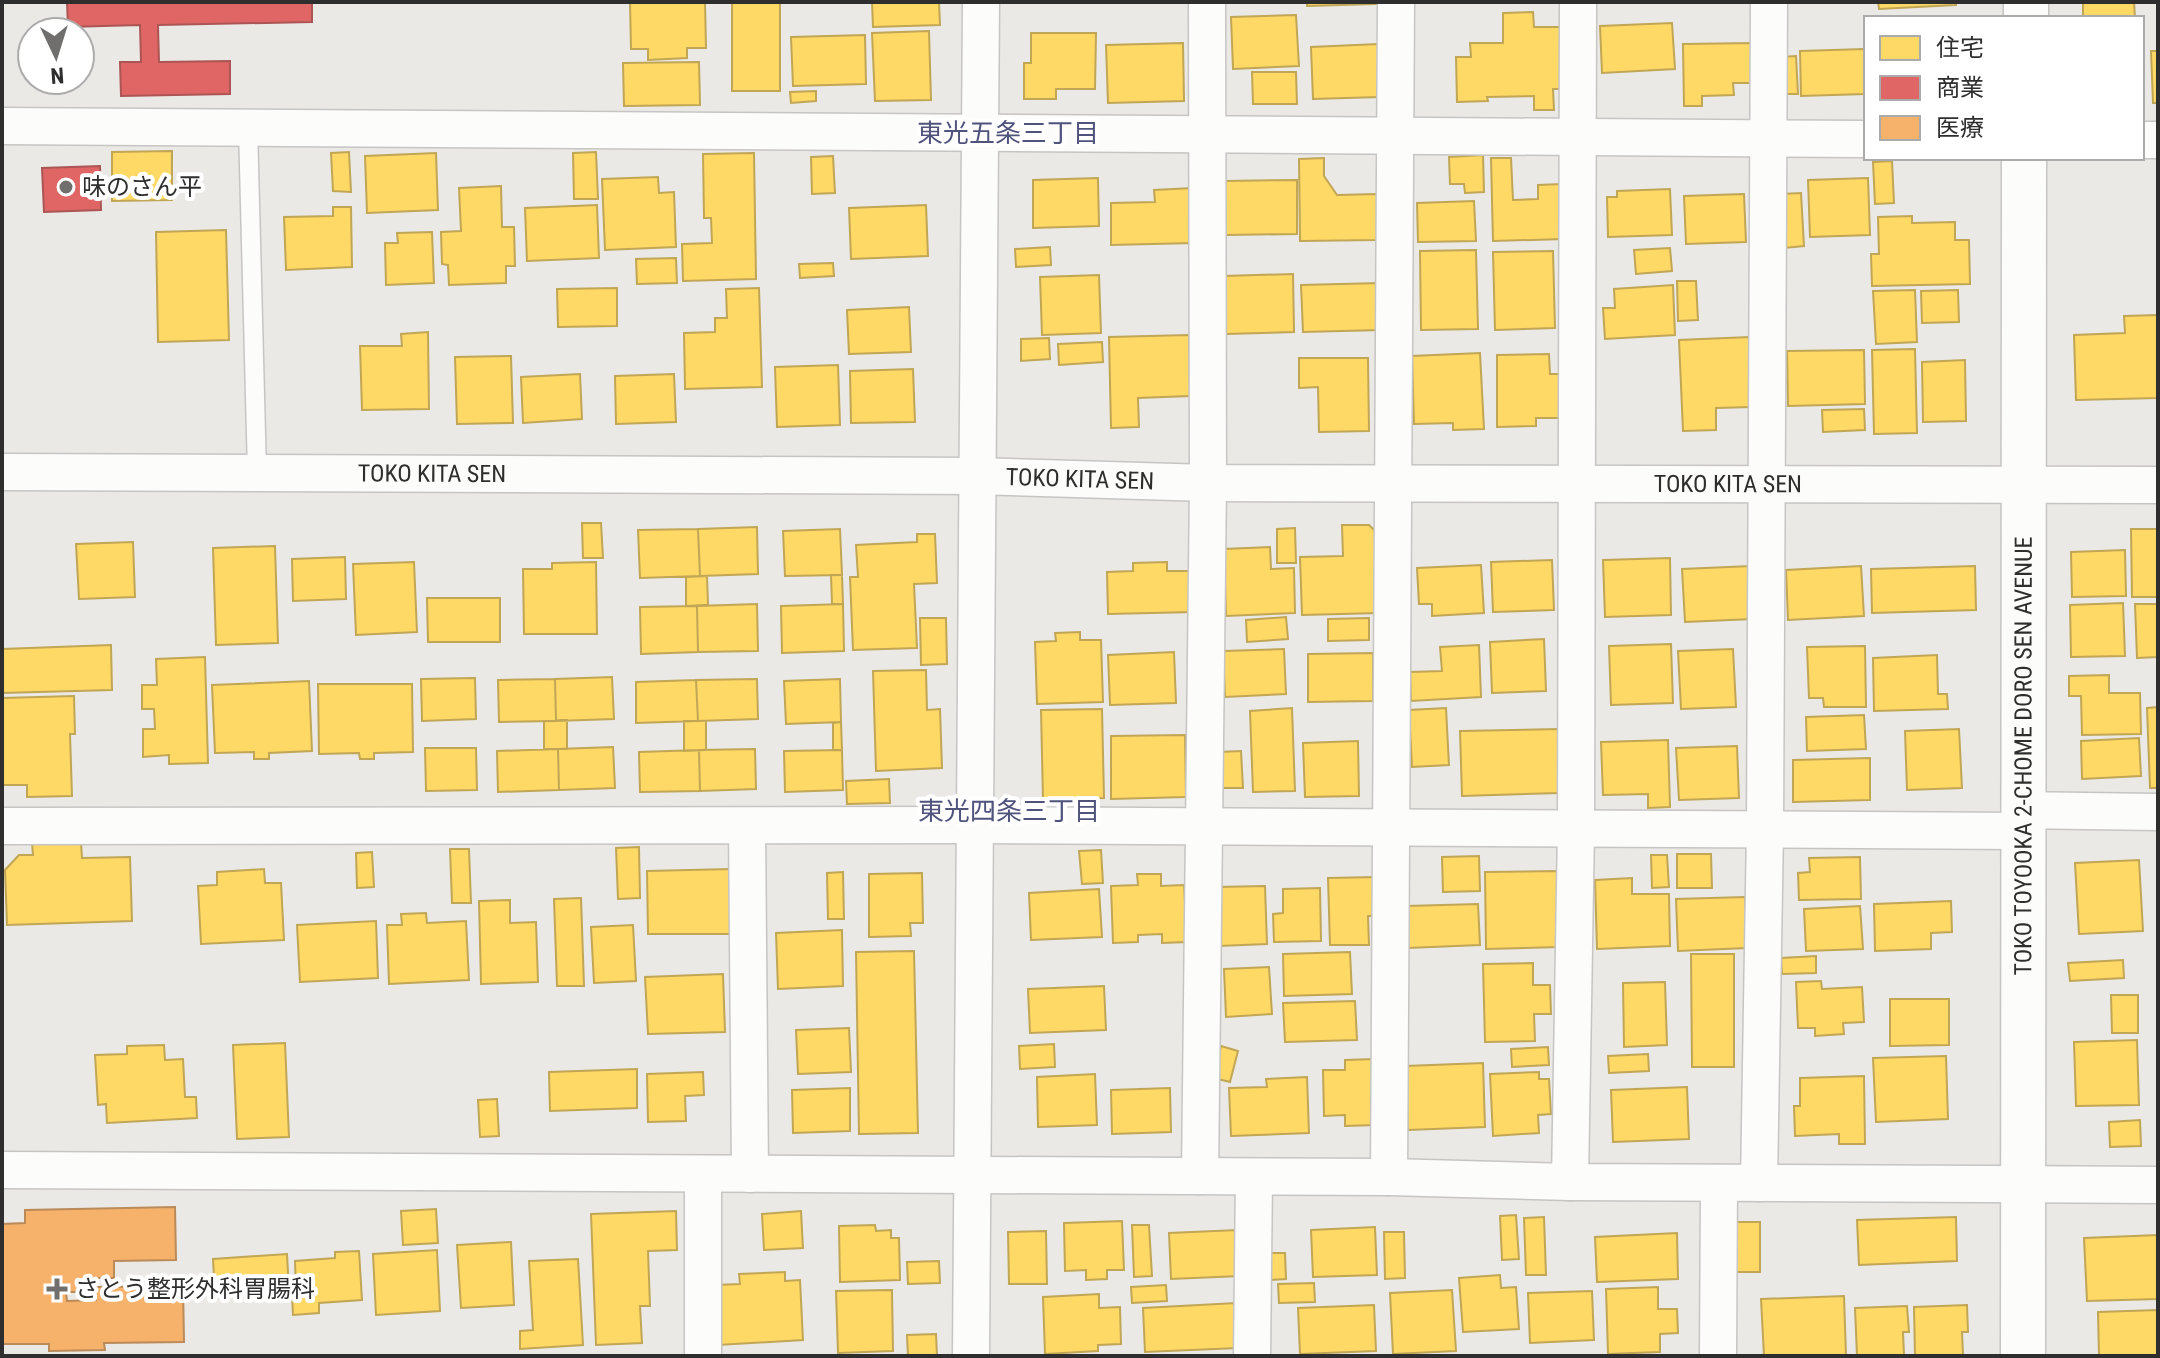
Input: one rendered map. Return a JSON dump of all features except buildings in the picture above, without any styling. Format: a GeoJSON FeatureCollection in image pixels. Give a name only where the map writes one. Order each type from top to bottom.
{"type":"FeatureCollection","features":[{"type":"Feature","properties":{"kind":"street"},"geometry":{"type":"LineString","coordinates":[[971,1356],[981,2]]}},
{"type":"Feature","properties":{"kind":"street"},"geometry":{"type":"LineString","coordinates":[[1200,1176],[1208,483],[1207,2]]}},
{"type":"Feature","properties":{"kind":"street"},"geometry":{"type":"LineString","coordinates":[[1389,1177],[1396,2]]}},
{"type":"Feature","properties":{"kind":"street"},"geometry":{"type":"LineString","coordinates":[[1570,1182],[1576,828],[1578,2]]}},
{"type":"Feature","properties":{"kind":"street"},"geometry":{"type":"LineString","coordinates":[[1759,1183],[1765,829],[1769,2]]}},
{"type":"Feature","properties":{"kind":"street"},"geometry":{"type":"LineString","coordinates":[[2,126],[1864,139]]}},
{"type":"Feature","properties":{"kind":"street","name":"TOKO TOYOOKA 2-CHOME DORO SEN AVENUE"},"geometry":{"type":"LineString","coordinates":[[2023,1356],[2024,160]]}},
{"type":"Feature","properties":{"kind":"street","name":"TOKO KITA SEN"},"geometry":{"type":"LineString","coordinates":[[2,472],[976,476],[1208,483],[2158,485]]}},
{"type":"Feature","properties":{"kind":"street"},"geometry":{"type":"LineString","coordinates":[[2,826],[975,825],[1765,829],[2158,812]]}},
{"type":"Feature","properties":{"kind":"street"},"geometry":{"type":"LineString","coordinates":[[747,826],[750,1174]]}},
{"type":"Feature","properties":{"kind":"street"},"geometry":{"type":"LineString","coordinates":[[2,1170],[1389,1177],[1570,1182],[2158,1185]]}},
{"type":"Feature","properties":{"kind":"street"},"geometry":{"type":"LineString","coordinates":[[703,1174],[703,1356]]}},
{"type":"Feature","properties":{"kind":"street"},"geometry":{"type":"LineString","coordinates":[[1252,1356],[1254,1177]]}},
{"type":"Feature","properties":{"kind":"street"},"geometry":{"type":"LineString","coordinates":[[1718,1356],[1719,1183]]}},
{"type":"Feature","properties":{"kind":"lane"},"geometry":{"type":"LineString","coordinates":[[248,127],[257,473]]}},
{"type":"Feature","properties":{"kind":"place","name":"味のさん平"},"geometry":{"type":"Point","coordinates":[66,187]}},
{"type":"Feature","properties":{"kind":"place","name":"さとう整形外科胃腸科"},"geometry":{"type":"Point","coordinates":[57,1289]}},
{"type":"Feature","properties":{"kind":"district","name":"東光五条三丁目"},"geometry":{"type":"Point","coordinates":[1008,133]}},
{"type":"Feature","properties":{"kind":"district","name":"東光四条三丁目"},"geometry":{"type":"Point","coordinates":[1009,811]}}]}
